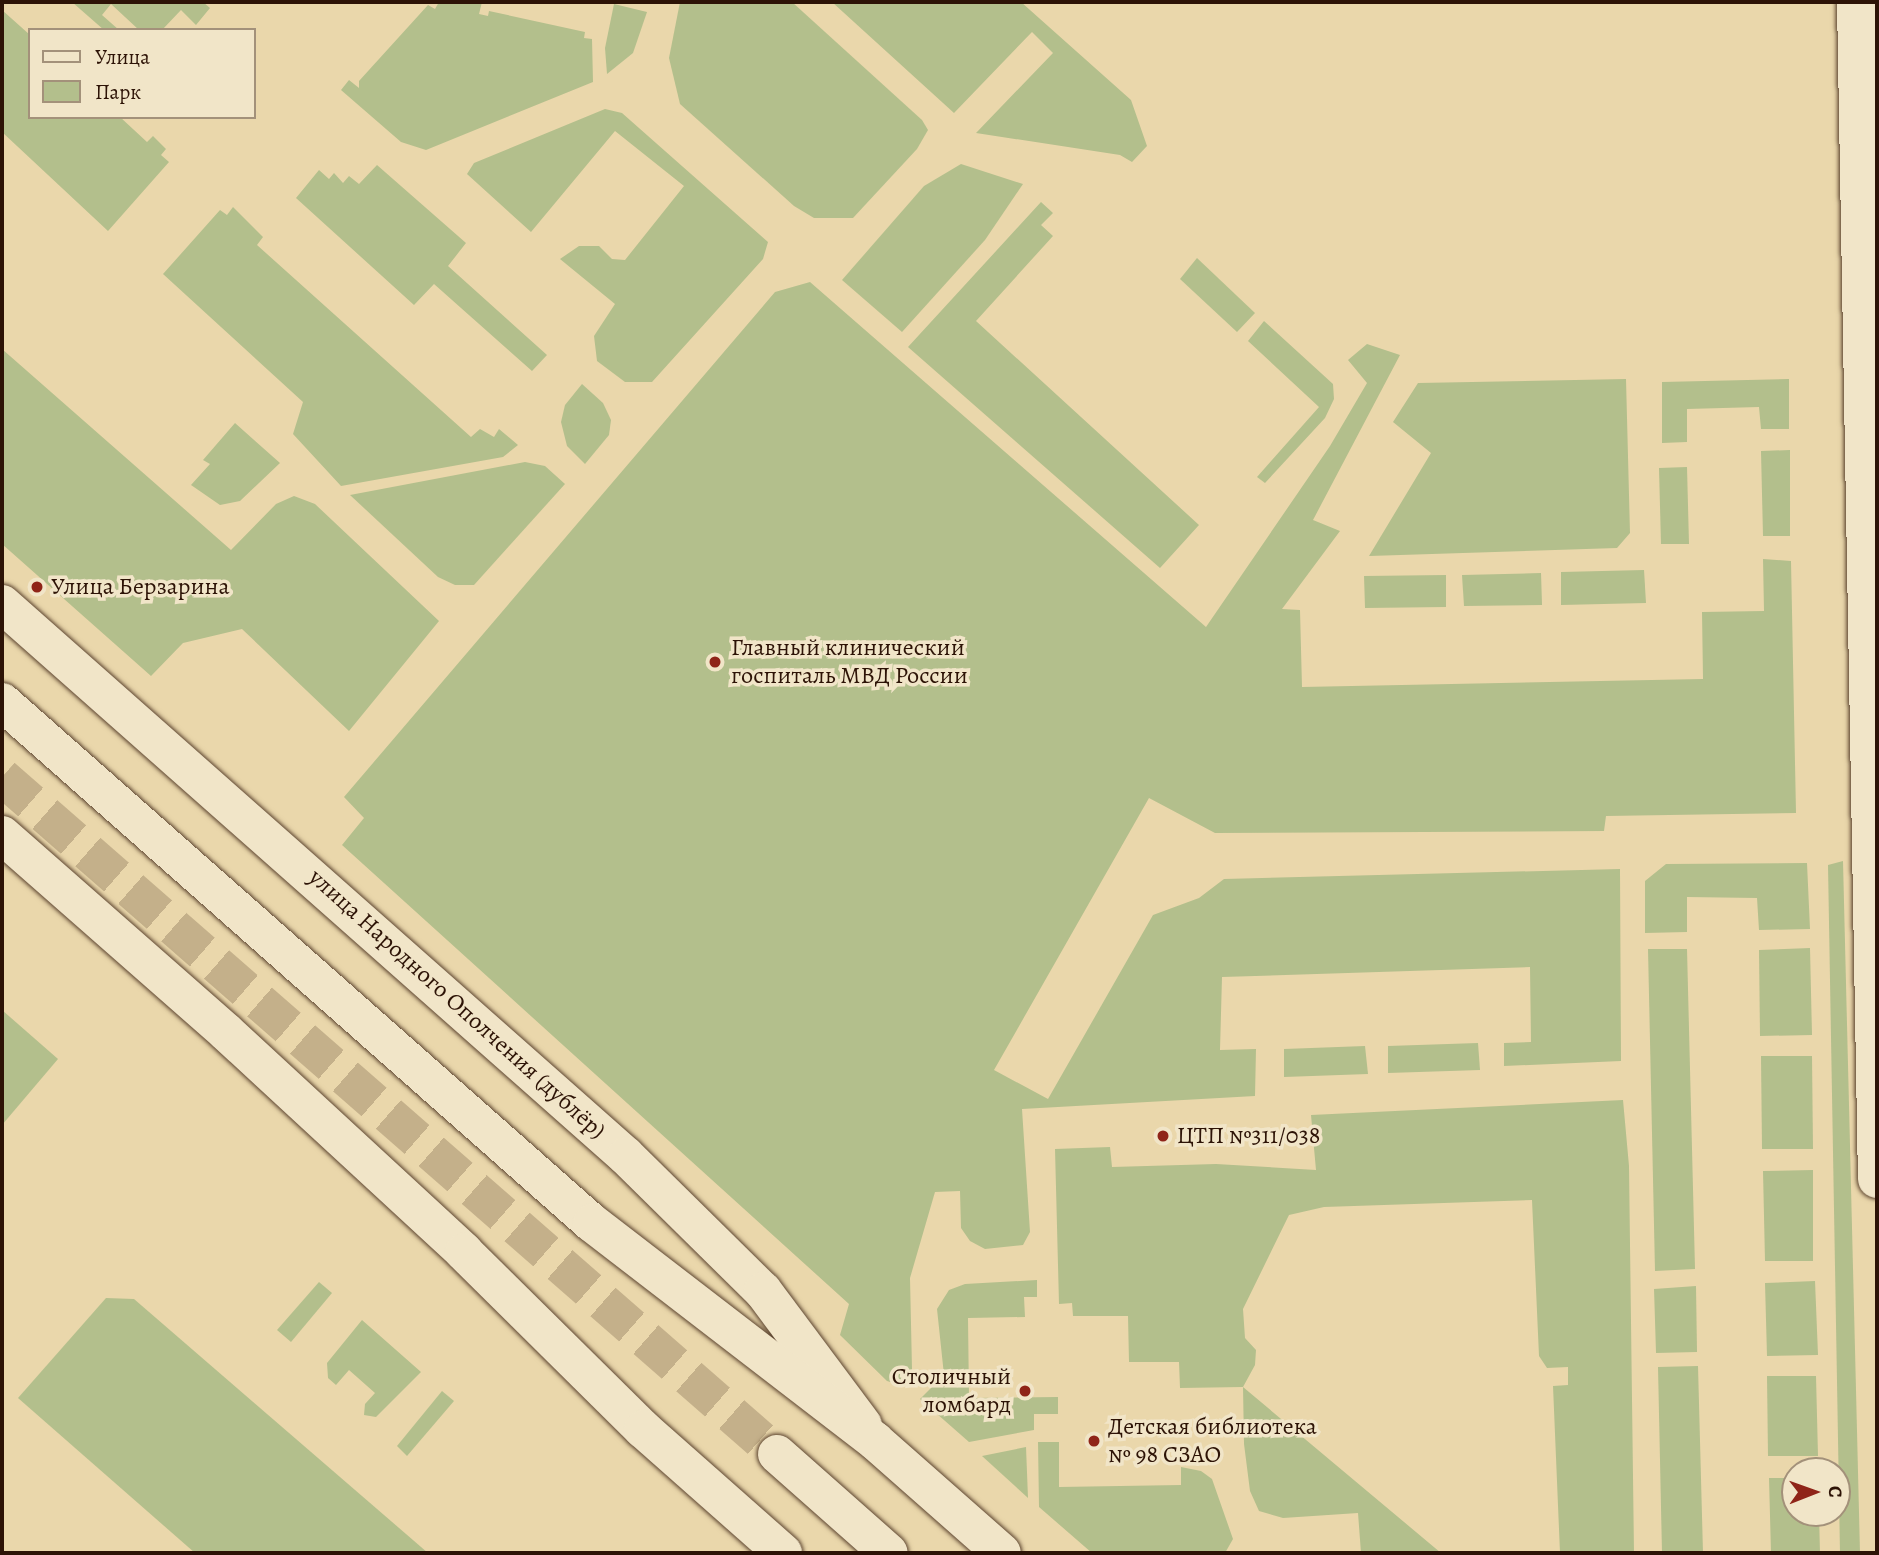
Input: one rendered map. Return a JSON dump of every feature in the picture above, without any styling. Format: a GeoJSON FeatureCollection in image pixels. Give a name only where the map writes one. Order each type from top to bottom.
{"type":"FeatureCollection","features":[{"type":"Feature","properties":{"kind":"street"},"geometry":{"type":"LineString","coordinates":[[1856,2],[1877,1178]]}},
{"type":"Feature","properties":{"kind":"street","name":"улица Народного Ополчения (дублёр)"},"geometry":{"type":"LineString","coordinates":[[2,604],[626,1156],[763,1291],[874,1441]]}},
{"type":"Feature","properties":{"kind":"street"},"geometry":{"type":"LineString","coordinates":[[2,702],[592,1223],[874,1441],[1002,1553]]}},
{"type":"Feature","properties":{"kind":"street"},"geometry":{"type":"LineString","coordinates":[[2,835],[236,1041],[464,1252],[643,1429],[782,1553]]}},
{"type":"Feature","properties":{"kind":"street"},"geometry":{"type":"LineString","coordinates":[[777,1454],[889,1553]]}},
{"type":"Feature","properties":{"kind":"green space"},"geometry":{"type":"Polygon","coordinates":[[[72,2],[203,2],[210,8],[196,25],[181,10],[164,28],[137,28],[111,4],[102,15],[117,28],[102,28],[72,2]]]}},
{"type":"Feature","properties":{"kind":"green space"},"geometry":{"type":"Polygon","coordinates":[[[439,2],[482,2],[479,14],[488,16],[489,11],[585,32],[584,38],[592,39],[593,82],[426,150],[401,142],[341,90],[349,80],[359,88],[359,81],[428,5],[435,9],[439,2]]]}},
{"type":"Feature","properties":{"kind":"green space"},"geometry":{"type":"Polygon","coordinates":[[[680,2],[792,2],[922,120],[928,130],[917,149],[853,218],[814,218],[794,206],[680,104],[669,58],[680,2]]]}},
{"type":"Feature","properties":{"kind":"green space"},"geometry":{"type":"Polygon","coordinates":[[[832,2],[1021,2],[1131,100],[1147,146],[1132,162],[1120,155],[976,133],[1053,53],[1032,32],[954,113],[832,2]]]}},
{"type":"Feature","properties":{"kind":"green space"},"geometry":{"type":"Polygon","coordinates":[[[614,4],[647,12],[633,53],[607,74],[605,48],[614,4]]]}},
{"type":"Feature","properties":{"kind":"green space"},"geometry":{"type":"Polygon","coordinates":[[[2,10],[28,33],[28,119],[122,119],[147,142],[153,136],[166,149],[161,155],[169,162],[108,231],[2,132],[2,10]]]}},
{"type":"Feature","properties":{"kind":"green space"},"geometry":{"type":"Polygon","coordinates":[[[605,109],[622,113],[768,242],[763,259],[652,382],[625,382],[597,361],[594,336],[615,304],[560,259],[579,246],[599,246],[612,259],[625,260],[684,186],[615,131],[531,232],[467,174],[474,163],[605,109]]]}},
{"type":"Feature","properties":{"kind":"green space"},"geometry":{"type":"Polygon","coordinates":[[[961,164],[1023,184],[985,240],[902,332],[842,280],[924,186],[961,164]]]}},
{"type":"Feature","properties":{"kind":"green space"},"geometry":{"type":"Polygon","coordinates":[[[377,165],[466,243],[448,266],[547,355],[532,371],[434,284],[414,305],[296,198],[319,170],[329,179],[334,173],[343,183],[349,176],[359,184],[377,165]]]}},
{"type":"Feature","properties":{"kind":"green space"},"geometry":{"type":"Polygon","coordinates":[[[1041,202],[1053,213],[1041,225],[1053,236],[976,321],[1199,525],[1160,568],[908,347],[1041,202]]]}},
{"type":"Feature","properties":{"kind":"green space"},"geometry":{"type":"Polygon","coordinates":[[[233,207],[263,237],[257,245],[471,437],[480,429],[494,437],[499,429],[518,445],[503,457],[341,486],[293,434],[303,402],[163,274],[220,210],[227,215],[233,207]]]}},
{"type":"Feature","properties":{"kind":"green space"},"geometry":{"type":"Polygon","coordinates":[[[1197,258],[1255,313],[1237,332],[1180,279],[1197,258]]]}},
{"type":"Feature","properties":{"kind":"green space"},"geometry":{"type":"Polygon","coordinates":[[[810,282],[1206,627],[1330,446],[1367,383],[1348,360],[1367,344],[1400,355],[1313,520],[1340,531],[1282,609],[1300,610],[1302,687],[1703,679],[1702,612],[1764,611],[1763,559],[1791,561],[1796,813],[1606,816],[1604,831],[1215,833],[1149,798],[994,1070],[1048,1099],[1153,915],[1199,898],[1224,879],[1620,869],[1621,1061],[1504,1066],[1504,1043],[1531,1042],[1530,967],[1222,977],[1220,1050],[1256,1049],[1255,1096],[1022,1109],[1030,1232],[1023,1245],[985,1249],[970,1241],[961,1228],[960,1191],[935,1192],[910,1278],[912,1369],[900,1385],[887,1381],[840,1335],[849,1304],[342,845],[364,818],[344,797],[775,292],[810,282]]]}},
{"type":"Feature","properties":{"kind":"green space"},"geometry":{"type":"Polygon","coordinates":[[[1264,321],[1333,384],[1334,399],[1325,418],[1265,483],[1257,477],[1319,407],[1248,341],[1264,321]]]}},
{"type":"Feature","properties":{"kind":"green space"},"geometry":{"type":"Polygon","coordinates":[[[2,349],[231,550],[276,504],[294,496],[315,504],[439,621],[349,731],[242,629],[183,643],[151,676],[2,544],[2,349]]]}},
{"type":"Feature","properties":{"kind":"green space"},"geometry":{"type":"Polygon","coordinates":[[[1626,379],[1630,533],[1617,548],[1369,556],[1431,453],[1393,422],[1418,383],[1626,379]]]}},
{"type":"Feature","properties":{"kind":"green space"},"geometry":{"type":"Polygon","coordinates":[[[1789,379],[1789,429],[1761,429],[1759,407],[1687,409],[1687,442],[1662,443],[1662,382],[1789,379]]]}},
{"type":"Feature","properties":{"kind":"green space"},"geometry":{"type":"Polygon","coordinates":[[[582,384],[603,403],[611,420],[609,435],[585,464],[567,446],[561,422],[565,405],[582,384]]]}},
{"type":"Feature","properties":{"kind":"green space"},"geometry":{"type":"Polygon","coordinates":[[[235,423],[280,463],[240,501],[220,505],[191,485],[210,464],[203,460],[235,423]]]}},
{"type":"Feature","properties":{"kind":"green space"},"geometry":{"type":"Polygon","coordinates":[[[1790,450],[1790,536],[1763,536],[1761,451],[1790,450]]]}},
{"type":"Feature","properties":{"kind":"green space"},"geometry":{"type":"Polygon","coordinates":[[[525,462],[545,466],[565,484],[474,585],[455,585],[438,577],[350,495],[525,462]]]}},
{"type":"Feature","properties":{"kind":"green space"},"geometry":{"type":"Polygon","coordinates":[[[1687,467],[1689,544],[1661,544],[1659,468],[1687,467]]]}},
{"type":"Feature","properties":{"kind":"green space"},"geometry":{"type":"Polygon","coordinates":[[[1644,570],[1646,603],[1561,605],[1561,572],[1644,570]]]}},
{"type":"Feature","properties":{"kind":"green space"},"geometry":{"type":"Polygon","coordinates":[[[1541,573],[1542,605],[1464,606],[1462,575],[1541,573]]]}},
{"type":"Feature","properties":{"kind":"green space"},"geometry":{"type":"Polygon","coordinates":[[[1446,575],[1446,607],[1365,608],[1364,576],[1446,575]]]}},
{"type":"Feature","properties":{"kind":"green space"},"geometry":{"type":"Polygon","coordinates":[[[1843,861],[1860,1553],[1840,1553],[1840,1527],[1851,1527],[1851,1457],[1838,1457],[1828,865],[1843,861]]]}},
{"type":"Feature","properties":{"kind":"green space"},"geometry":{"type":"Polygon","coordinates":[[[1807,863],[1810,929],[1759,930],[1757,898],[1687,897],[1687,932],[1645,933],[1645,881],[1666,864],[1807,863]]]}},
{"type":"Feature","properties":{"kind":"green space"},"geometry":{"type":"Polygon","coordinates":[[[1810,948],[1812,1035],[1760,1036],[1759,950],[1810,948]]]}},
{"type":"Feature","properties":{"kind":"green space"},"geometry":{"type":"Polygon","coordinates":[[[1648,949],[1687,949],[1695,1269],[1655,1271],[1648,949]]]}},
{"type":"Feature","properties":{"kind":"green space"},"geometry":{"type":"Polygon","coordinates":[[[2,1010],[58,1059],[2,1125],[2,1010]]]}},
{"type":"Feature","properties":{"kind":"green space"},"geometry":{"type":"Polygon","coordinates":[[[1478,1043],[1480,1070],[1388,1073],[1388,1046],[1478,1043]]]}},
{"type":"Feature","properties":{"kind":"green space"},"geometry":{"type":"Polygon","coordinates":[[[1365,1046],[1368,1074],[1284,1077],[1284,1049],[1365,1046]]]}},
{"type":"Feature","properties":{"kind":"green space"},"geometry":{"type":"Polygon","coordinates":[[[1761,1056],[1812,1056],[1813,1149],[1762,1149],[1761,1056]]]}},
{"type":"Feature","properties":{"kind":"green space"},"geometry":{"type":"Polygon","coordinates":[[[1623,1100],[1629,1166],[1634,1553],[1560,1553],[1553,1386],[1568,1385],[1568,1367],[1547,1368],[1539,1356],[1532,1200],[1324,1207],[1289,1215],[1243,1309],[1245,1338],[1256,1350],[1255,1365],[1243,1387],[1180,1388],[1179,1362],[1129,1362],[1128,1316],[1073,1316],[1072,1303],[1059,1304],[1055,1149],[1110,1147],[1112,1167],[1216,1164],[1316,1170],[1311,1115],[1623,1100]]]}},
{"type":"Feature","properties":{"kind":"green space"},"geometry":{"type":"Polygon","coordinates":[[[1813,1170],[1813,1261],[1765,1261],[1763,1171],[1813,1170]]]}},
{"type":"Feature","properties":{"kind":"green space"},"geometry":{"type":"Polygon","coordinates":[[[1037,1280],[1037,1297],[1024,1297],[1025,1317],[968,1318],[969,1398],[1058,1397],[1058,1414],[1034,1414],[1034,1430],[969,1442],[920,1399],[944,1375],[937,1309],[949,1290],[965,1284],[1037,1280]]]}},
{"type":"Feature","properties":{"kind":"green space"},"geometry":{"type":"Polygon","coordinates":[[[1815,1281],[1818,1355],[1767,1356],[1765,1283],[1815,1281]]]}},
{"type":"Feature","properties":{"kind":"green space"},"geometry":{"type":"Polygon","coordinates":[[[319,1282],[332,1293],[291,1342],[277,1330],[319,1282]]]}},
{"type":"Feature","properties":{"kind":"green space"},"geometry":{"type":"Polygon","coordinates":[[[1696,1286],[1697,1352],[1656,1353],[1654,1289],[1696,1286]]]}},
{"type":"Feature","properties":{"kind":"green space"},"geometry":{"type":"Polygon","coordinates":[[[106,1298],[134,1299],[428,1553],[195,1553],[18,1398],[106,1298]]]}},
{"type":"Feature","properties":{"kind":"green space"},"geometry":{"type":"Polygon","coordinates":[[[362,1320],[421,1372],[376,1417],[364,1415],[365,1404],[375,1393],[349,1370],[336,1385],[328,1378],[327,1363],[362,1320]]]}},
{"type":"Feature","properties":{"kind":"green space"},"geometry":{"type":"Polygon","coordinates":[[[1698,1366],[1703,1553],[1662,1553],[1658,1367],[1698,1366]]]}},
{"type":"Feature","properties":{"kind":"green space"},"geometry":{"type":"Polygon","coordinates":[[[1767,1376],[1816,1376],[1818,1456],[1768,1456],[1767,1376]]]}},
{"type":"Feature","properties":{"kind":"green space"},"geometry":{"type":"Polygon","coordinates":[[[1243,1387],[1441,1553],[1361,1553],[1358,1513],[1283,1518],[1259,1511],[1250,1491],[1244,1444],[1243,1387]]]}},
{"type":"Feature","properties":{"kind":"green space"},"geometry":{"type":"Polygon","coordinates":[[[442,1391],[454,1401],[407,1456],[397,1446],[442,1391]]]}},
{"type":"Feature","properties":{"kind":"green space"},"geometry":{"type":"Polygon","coordinates":[[[1038,1442],[1059,1442],[1059,1487],[1181,1485],[1181,1467],[1201,1471],[1212,1479],[1233,1539],[1225,1553],[1092,1553],[1039,1507],[1038,1442]]]}},
{"type":"Feature","properties":{"kind":"green space"},"geometry":{"type":"Polygon","coordinates":[[[1026,1447],[1028,1498],[982,1456],[1026,1447]]]}},
{"type":"Feature","properties":{"kind":"green space"},"geometry":{"type":"Polygon","coordinates":[[[1769,1478],[1781,1478],[1781,1527],[1819,1527],[1820,1553],[1771,1553],[1769,1478]]]}},
{"type":"Feature","properties":{"kind":"tunnel"},"geometry":{"type":"LineString","coordinates":[[2,777],[777,1454]]}},
{"type":"Feature","properties":{"kind":"place","name":"Улица Берзарина"},"geometry":{"type":"Point","coordinates":[37,587]}},
{"type":"Feature","properties":{"kind":"place","name":"Главный клинический госпиталь МВД России"},"geometry":{"type":"Point","coordinates":[715,662]}},
{"type":"Feature","properties":{"kind":"place","name":"ЦТП №311/038"},"geometry":{"type":"Point","coordinates":[1163,1136]}},
{"type":"Feature","properties":{"kind":"place","name":"Столичный ломбард"},"geometry":{"type":"Point","coordinates":[1025,1391]}},
{"type":"Feature","properties":{"kind":"place","name":"Детская библиотека № 98 СЗАО"},"geometry":{"type":"Point","coordinates":[1094,1441]}}]}
